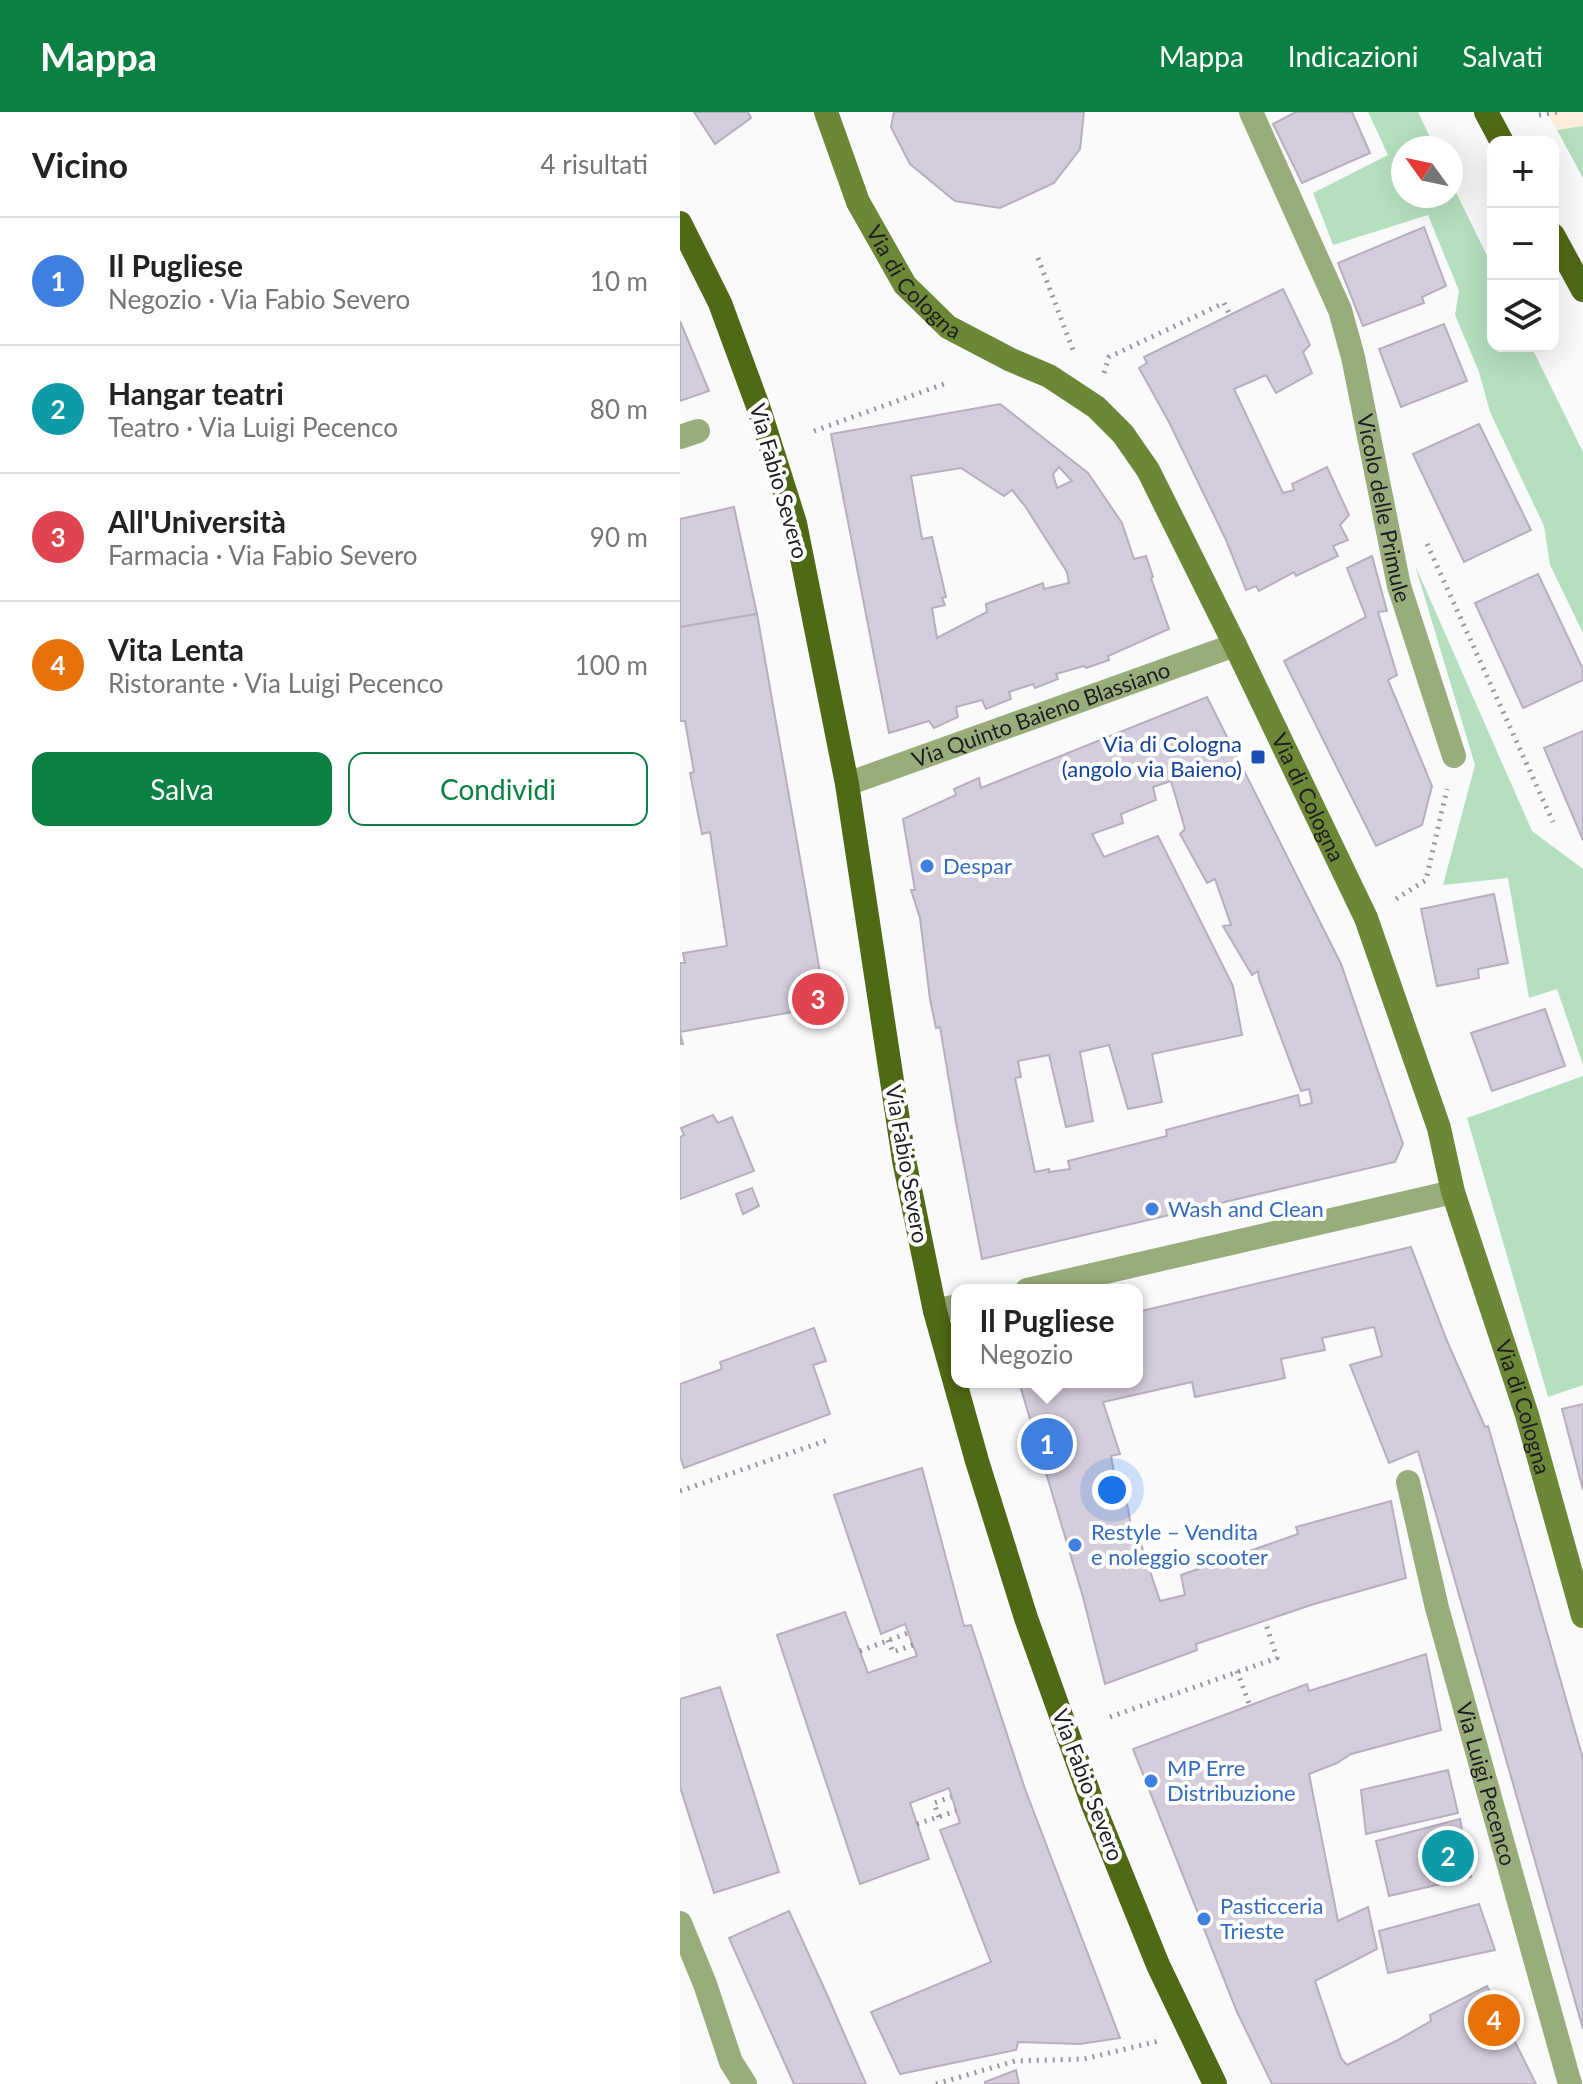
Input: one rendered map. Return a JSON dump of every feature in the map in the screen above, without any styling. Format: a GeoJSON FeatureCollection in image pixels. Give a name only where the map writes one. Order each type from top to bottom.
{"type":"FeatureCollection","features":[{"type":"Feature","properties":{"kind":"main road","name":"Via di Cologna"},"geometry":{"type":"LineString","coordinates":[[826,112],[858,202],[905,285],[948,327],[1049,376],[1096,407],[1123,434],[1148,470],[1366,918],[1439,1128],[1453,1192],[1527,1415],[1583,1616]]}},
{"type":"Feature","properties":{"kind":"main road"},"geometry":{"type":"LineString","coordinates":[[1486,112],[1499,136]]}},
{"type":"Feature","properties":{"kind":"main road","name":"Via Fabio Severo"},"geometry":{"type":"LineString","coordinates":[[680,223],[720,303],[759,409],[795,523],[847,784],[904,1160],[951,1334]]}},
{"type":"Feature","properties":{"kind":"main road"},"geometry":{"type":"LineString","coordinates":[[1559,246],[1583,290]]}},
{"type":"Feature","properties":{"kind":"main road","name":"Via Fabio Severo"},"geometry":{"type":"LineString","coordinates":[[962,1388],[977,1461],[1026,1618],[1092,1802],[1158,1965],[1215,2084]]}},
{"type":"Feature","properties":{"kind":"street","name":"Vicolo delle Primule"},"geometry":{"type":"LineString","coordinates":[[1251,112],[1340,310],[1353,357],[1399,586],[1454,756]]}},
{"type":"Feature","properties":{"kind":"street","name":"Via Quinto Baieno Blassiano"},"geometry":{"type":"LineString","coordinates":[[847,784],[1235,645]]}},
{"type":"Feature","properties":{"kind":"street"},"geometry":{"type":"LineString","coordinates":[[1053,1284],[1453,1192]]}},
{"type":"Feature","properties":{"kind":"street","name":"Via Luigi Pecenco"},"geometry":{"type":"LineString","coordinates":[[1408,1482],[1437,1608],[1572,2084],[1583,2082]]}},
{"type":"Feature","properties":{"kind":"street"},"geometry":{"type":"LineString","coordinates":[[680,1923],[705,1984],[731,2062],[745,2084]]}},
{"type":"Feature","properties":{"kind":"path"},"geometry":{"type":"LineString","coordinates":[[1539,115],[1557,112]]}},
{"type":"Feature","properties":{"kind":"path"},"geometry":{"type":"LineString","coordinates":[[1038,258],[1074,351]]}},
{"type":"Feature","properties":{"kind":"path"},"geometry":{"type":"LineString","coordinates":[[1102,381],[1109,357],[1224,303],[1230,315]]}},
{"type":"Feature","properties":{"kind":"path"},"geometry":{"type":"LineString","coordinates":[[814,431],[944,384]]}},
{"type":"Feature","properties":{"kind":"path"},"geometry":{"type":"LineString","coordinates":[[1425,538],[1553,822]]}},
{"type":"Feature","properties":{"kind":"path"},"geometry":{"type":"LineString","coordinates":[[1396,899],[1426,880],[1454,756]]}},
{"type":"Feature","properties":{"kind":"path"},"geometry":{"type":"LineString","coordinates":[[680,1491],[831,1439]]}},
{"type":"Feature","properties":{"kind":"path"},"geometry":{"type":"LineString","coordinates":[[1110,1717],[1277,1658],[1265,1621]]}},
{"type":"Feature","properties":{"kind":"path"},"geometry":{"type":"LineString","coordinates":[[860,1651],[908,1633]]}},
{"type":"Feature","properties":{"kind":"path"},"geometry":{"type":"LineString","coordinates":[[888,1640],[893,1652],[913,1645]]}},
{"type":"Feature","properties":{"kind":"path"},"geometry":{"type":"LineString","coordinates":[[1237,1671],[1250,1706]]}},
{"type":"Feature","properties":{"kind":"path"},"geometry":{"type":"LineString","coordinates":[[939,1817],[934,1803],[951,1797]]}},
{"type":"Feature","properties":{"kind":"path"},"geometry":{"type":"LineString","coordinates":[[917,1824],[956,1811]]}},
{"type":"Feature","properties":{"kind":"path"},"geometry":{"type":"LineString","coordinates":[[936,2084],[1015,2061],[1084,2059],[1191,2034]]}},
{"type":"Feature","properties":{"kind":"shaded area"},"geometry":{"type":"Polygon","coordinates":[[[1547,112],[1583,112],[1583,126],[1557,130],[1547,112]]]}},
{"type":"Feature","properties":{"kind":"green space"},"geometry":{"type":"Polygon","coordinates":[[[1368,112],[1418,112],[1429,136],[1391,136],[1391,208],[1463,207],[1487,256],[1487,352],[1534,352],[1583,452],[1583,633],[1550,565],[1544,526],[1490,412],[1479,372],[1455,315],[1459,291],[1428,215],[1333,245],[1313,193],[1388,155],[1368,112]]]}},
{"type":"Feature","properties":{"kind":"green space"},"geometry":{"type":"Polygon","coordinates":[[[1583,126],[1583,178],[1557,130],[1583,126]]]}},
{"type":"Feature","properties":{"kind":"green space"},"geometry":{"type":"Polygon","coordinates":[[[1415,565],[1532,831],[1583,869],[1583,1065],[1557,989],[1529,998],[1508,878],[1443,885],[1475,765],[1415,565]]]}},
{"type":"Feature","properties":{"kind":"green space"},"geometry":{"type":"Polygon","coordinates":[[[1583,1076],[1583,1385],[1548,1397],[1467,1118],[1583,1076]]]}},
{"type":"Feature","properties":{"kind":"building"},"geometry":{"type":"Polygon","coordinates":[[[694,112],[748,112],[751,118],[715,144],[694,112]]]}},
{"type":"Feature","properties":{"kind":"building"},"geometry":{"type":"Polygon","coordinates":[[[894,112],[1084,112],[1080,149],[1054,183],[1000,208],[955,201],[910,164],[891,127],[894,112]]]}},
{"type":"Feature","properties":{"kind":"building"},"geometry":{"type":"Polygon","coordinates":[[[1296,112],[1352,112],[1370,153],[1302,183],[1273,124],[1296,112]]]}},
{"type":"Feature","properties":{"kind":"building"},"geometry":{"type":"Polygon","coordinates":[[[1424,227],[1446,286],[1422,297],[1424,303],[1363,326],[1338,263],[1424,227]]]}},
{"type":"Feature","properties":{"kind":"building"},"geometry":{"type":"Polygon","coordinates":[[[1283,289],[1310,345],[1303,352],[1312,373],[1276,393],[1266,375],[1234,389],[1283,493],[1294,490],[1292,484],[1327,467],[1349,515],[1340,525],[1348,540],[1333,546],[1338,556],[1296,576],[1294,572],[1259,591],[1256,586],[1246,590],[1226,540],[1139,368],[1147,363],[1144,357],[1283,289]]]}},
{"type":"Feature","properties":{"kind":"building"},"geometry":{"type":"Polygon","coordinates":[[[680,321],[709,391],[680,401],[680,321]]]}},
{"type":"Feature","properties":{"kind":"building"},"geometry":{"type":"Polygon","coordinates":[[[1444,324],[1467,381],[1401,407],[1379,349],[1444,324]]]}},
{"type":"Feature","properties":{"kind":"building"},"geometry":{"type":"Polygon","coordinates":[[[1000,404],[1088,473],[1122,523],[1134,559],[1146,556],[1169,629],[1108,656],[1109,660],[1056,674],[1058,679],[1035,688],[1033,684],[1009,692],[1011,699],[986,709],[982,700],[956,707],[958,717],[934,728],[929,721],[889,733],[831,434],[1000,404]],[[1059,467],[1053,474],[1057,488],[1072,481],[1059,467]],[[961,468],[911,476],[922,539],[932,537],[946,597],[942,598],[945,605],[932,608],[937,638],[987,612],[986,604],[1043,583],[1044,589],[1069,583],[1067,572],[1012,490],[1004,496],[961,468]]]}},
{"type":"Feature","properties":{"kind":"building"},"geometry":{"type":"Polygon","coordinates":[[[1479,424],[1531,530],[1464,562],[1413,454],[1479,424]]]}},
{"type":"Feature","properties":{"kind":"building"},"geometry":{"type":"Polygon","coordinates":[[[734,507],[757,614],[680,627],[680,519],[734,507]]]}},
{"type":"Feature","properties":{"kind":"building"},"geometry":{"type":"Polygon","coordinates":[[[1372,556],[1387,611],[1378,612],[1397,675],[1388,680],[1432,786],[1422,825],[1376,846],[1284,661],[1366,617],[1347,568],[1372,556]]]}},
{"type":"Feature","properties":{"kind":"building"},"geometry":{"type":"Polygon","coordinates":[[[1538,574],[1583,669],[1583,680],[1523,708],[1475,603],[1538,574]]]}},
{"type":"Feature","properties":{"kind":"building"},"geometry":{"type":"Polygon","coordinates":[[[757,614],[826,1006],[680,1032],[680,963],[685,963],[683,953],[727,946],[710,832],[702,834],[690,773],[694,772],[685,721],[680,721],[680,627],[757,614]]]}},
{"type":"Feature","properties":{"kind":"building"},"geometry":{"type":"Polygon","coordinates":[[[1207,697],[1341,964],[1403,1144],[1395,1162],[982,1259],[940,1027],[936,1028],[930,999],[920,918],[911,890],[915,890],[903,819],[956,795],[954,789],[979,778],[981,788],[1207,697]],[[1171,781],[1153,787],[1156,800],[1121,814],[1123,823],[1092,834],[1104,857],[1158,836],[1233,986],[1242,1035],[1152,1054],[1162,1102],[1128,1109],[1109,1045],[1080,1052],[1093,1121],[1066,1127],[1049,1055],[1018,1061],[1021,1077],[1015,1078],[1035,1172],[1070,1169],[1068,1161],[1167,1136],[1166,1130],[1298,1095],[1300,1106],[1312,1103],[1309,1089],[1301,1091],[1258,971],[1252,975],[1223,926],[1231,925],[1215,879],[1207,883],[1180,834],[1185,829],[1171,781]]]}},
{"type":"Feature","properties":{"kind":"building"},"geometry":{"type":"Polygon","coordinates":[[[1583,731],[1583,840],[1544,748],[1583,731]]]}},
{"type":"Feature","properties":{"kind":"building"},"geometry":{"type":"Polygon","coordinates":[[[1494,894],[1508,963],[1478,969],[1479,978],[1437,986],[1421,909],[1494,894]]]}},
{"type":"Feature","properties":{"kind":"building"},"geometry":{"type":"Polygon","coordinates":[[[1545,1009],[1565,1066],[1492,1091],[1471,1033],[1545,1009]]]}},
{"type":"Feature","properties":{"kind":"building"},"geometry":{"type":"Polygon","coordinates":[[[713,1115],[718,1123],[732,1117],[754,1171],[680,1199],[680,1137],[684,1135],[681,1128],[713,1115]]]}},
{"type":"Feature","properties":{"kind":"building"},"geometry":{"type":"Polygon","coordinates":[[[752,1188],[759,1206],[743,1214],[736,1194],[752,1188]]]}},
{"type":"Feature","properties":{"kind":"building"},"geometry":{"type":"Polygon","coordinates":[[[1411,1247],[1447,1341],[1485,1427],[1488,1426],[1583,1759],[1583,2029],[1418,1451],[1389,1463],[1350,1365],[1382,1356],[1374,1327],[1322,1338],[1325,1350],[1281,1359],[1285,1378],[1195,1397],[1192,1382],[1103,1402],[1120,1454],[1111,1456],[1117,1489],[1121,1487],[1134,1545],[1141,1544],[1160,1601],[1185,1595],[1181,1575],[1298,1534],[1296,1527],[1391,1501],[1406,1578],[1314,1604],[1196,1644],[1197,1650],[1105,1684],[1083,1597],[1021,1388],[1143,1388],[1143,1311],[1411,1247]]]}},
{"type":"Feature","properties":{"kind":"building"},"geometry":{"type":"Polygon","coordinates":[[[814,1328],[826,1361],[813,1365],[830,1414],[684,1468],[680,1456],[680,1384],[722,1369],[720,1362],[814,1328]]]}},
{"type":"Feature","properties":{"kind":"building"},"geometry":{"type":"Polygon","coordinates":[[[1583,1404],[1583,1490],[1562,1409],[1583,1404]]]}},
{"type":"Feature","properties":{"kind":"building"},"geometry":{"type":"Polygon","coordinates":[[[922,1468],[964,1626],[971,1625],[1025,1789],[1120,2038],[1080,2044],[1018,2042],[1016,2050],[900,2074],[871,2012],[991,1962],[940,1830],[960,1823],[949,1788],[910,1803],[929,1859],[860,1884],[777,1635],[845,1612],[868,1673],[917,1656],[905,1624],[881,1634],[834,1495],[922,1468]]]}},
{"type":"Feature","properties":{"kind":"building"},"geometry":{"type":"Polygon","coordinates":[[[1426,1654],[1441,1730],[1351,1754],[1309,1774],[1338,1921],[1368,1907],[1377,1949],[1315,1981],[1341,2058],[1347,2065],[1396,2041],[1431,2021],[1430,2015],[1487,1986],[1536,2084],[1272,2084],[1237,2012],[1133,1749],[1307,1684],[1309,1691],[1426,1654]]]}},
{"type":"Feature","properties":{"kind":"building"},"geometry":{"type":"Polygon","coordinates":[[[720,1687],[779,1872],[714,1893],[680,1787],[680,1699],[720,1687]]]}},
{"type":"Feature","properties":{"kind":"building"},"geometry":{"type":"Polygon","coordinates":[[[1448,1770],[1458,1813],[1366,1834],[1361,1790],[1448,1770]]]}},
{"type":"Feature","properties":{"kind":"building"},"geometry":{"type":"Polygon","coordinates":[[[1460,1819],[1471,1877],[1389,1896],[1376,1841],[1460,1819]]]}},
{"type":"Feature","properties":{"kind":"building"},"geometry":{"type":"Polygon","coordinates":[[[1479,1904],[1495,1950],[1388,1973],[1379,1931],[1479,1904]]]}},
{"type":"Feature","properties":{"kind":"building"},"geometry":{"type":"Polygon","coordinates":[[[789,1911],[866,2084],[794,2084],[729,1938],[789,1911]]]}},
{"type":"Feature","properties":{"kind":"building"},"geometry":{"type":"Polygon","coordinates":[[[1016,2070],[1019,2084],[985,2084],[985,2082],[1016,2070]]]}},
{"type":"Feature","properties":{"kind":"place","name":"Via di Cologna (angolo via Baieno)"},"geometry":{"type":"Point","coordinates":[1258,757]}},
{"type":"Feature","properties":{"kind":"place","name":"Despar"},"geometry":{"type":"Point","coordinates":[927,866]}},
{"type":"Feature","properties":{"kind":"place","name":"All'Università"},"geometry":{"type":"Point","coordinates":[818,999]}},
{"type":"Feature","properties":{"kind":"place","name":"Wash and Clean"},"geometry":{"type":"Point","coordinates":[1152,1209]}},
{"type":"Feature","properties":{"kind":"place","name":"Il Pugliese"},"geometry":{"type":"Point","coordinates":[1047,1444]}},
{"type":"Feature","properties":{"kind":"place","name":"Restyle – Vendita e noleggio scooter"},"geometry":{"type":"Point","coordinates":[1075,1545]}},
{"type":"Feature","properties":{"kind":"place","name":"MP Erre Distribuzione"},"geometry":{"type":"Point","coordinates":[1151,1781]}},
{"type":"Feature","properties":{"kind":"place","name":"Hangar teatri"},"geometry":{"type":"Point","coordinates":[1448,1856]}},
{"type":"Feature","properties":{"kind":"place","name":"Pasticceria Trieste"},"geometry":{"type":"Point","coordinates":[1204,1919]}},
{"type":"Feature","properties":{"kind":"place","name":"Vita Lenta"},"geometry":{"type":"Point","coordinates":[1494,2020]}}]}
